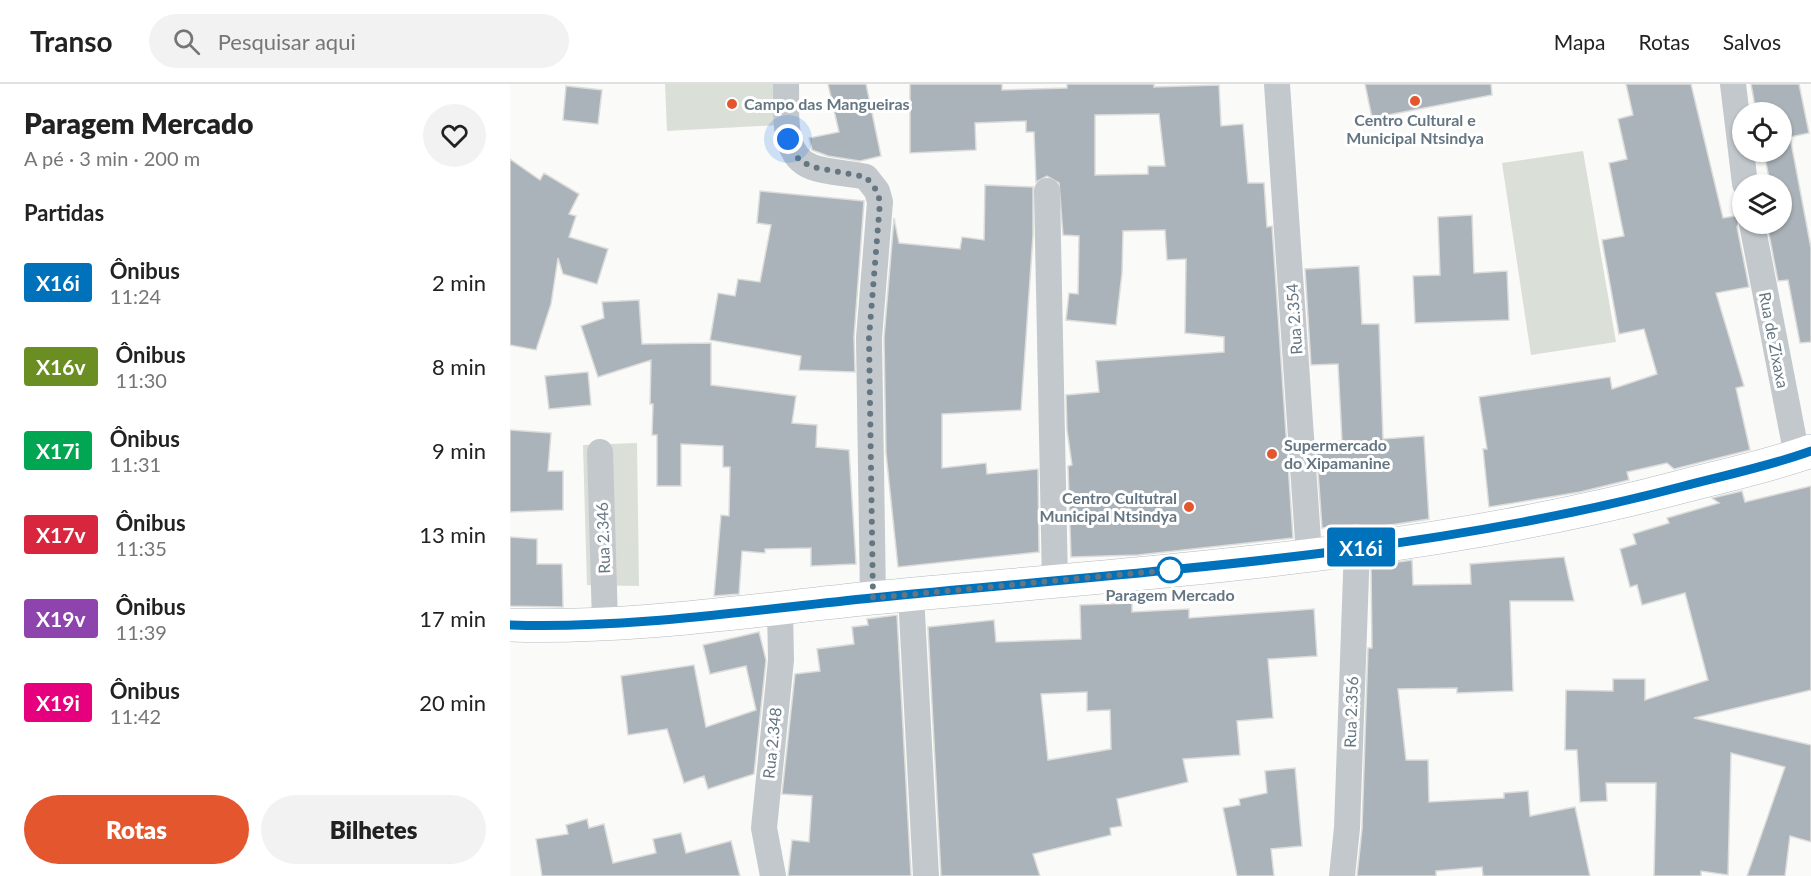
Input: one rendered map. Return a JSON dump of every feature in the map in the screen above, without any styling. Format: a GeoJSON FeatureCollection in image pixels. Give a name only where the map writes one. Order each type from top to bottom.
{"type":"FeatureCollection","features":[{"type":"Feature","properties":{"kind":"street"},"geometry":{"type":"LineString","coordinates":[[786,84],[788,139],[799,160],[812,167],[866,177],[877,191],[880,202],[869,338],[873,598]]}},
{"type":"Feature","properties":{"kind":"street","name":"Rua 2.354"},"geometry":{"type":"LineString","coordinates":[[1277,84],[1309,555]]}},
{"type":"Feature","properties":{"kind":"street"},"geometry":{"type":"LineString","coordinates":[[1733,84],[1744,174]]}},
{"type":"Feature","properties":{"kind":"street"},"geometry":{"type":"LineString","coordinates":[[1047,191],[1055,582]]}},
{"type":"Feature","properties":{"kind":"street","name":"Rua de Zixaxa"},"geometry":{"type":"LineString","coordinates":[[1754,234],[1804,453]]}},
{"type":"Feature","properties":{"kind":"street","name":"Rua 2.346"},"geometry":{"type":"LineString","coordinates":[[600,452],[605,623]]}},
{"type":"Feature","properties":{"kind":"street"},"geometry":{"type":"LineString","coordinates":[[510,625],[563,627],[780,609],[1309,555],[1489,530],[1633,500],[1804,453]]}},
{"type":"Feature","properties":{"kind":"street","name":"Rua 2.356"},"geometry":{"type":"LineString","coordinates":[[1341,876],[1347,828],[1357,547]]}},
{"type":"Feature","properties":{"kind":"street"},"geometry":{"type":"LineString","coordinates":[[911,595],[926,876]]}},
{"type":"Feature","properties":{"kind":"street","name":"Rua 2.348"},"geometry":{"type":"LineString","coordinates":[[772,876],[764,828],[781,660],[780,609]]}},
{"type":"Feature","properties":{"kind":"shaded area","name":"Campo das Mangueiras"},"geometry":{"type":"Polygon","coordinates":[[[665,84],[797,84],[799,124],[667,131],[665,84]]]}},
{"type":"Feature","properties":{"kind":"shaded area"},"geometry":{"type":"Polygon","coordinates":[[[1583,151],[1616,342],[1531,355],[1502,163],[1583,151]]]}},
{"type":"Feature","properties":{"kind":"shaded area"},"geometry":{"type":"Polygon","coordinates":[[[637,443],[639,586],[587,585],[583,445],[637,443]]]}},
{"type":"Feature","properties":{"kind":"building"},"geometry":{"type":"Polygon","coordinates":[[[828,84],[866,84],[881,156],[860,161],[828,156],[812,150],[809,138],[839,132],[828,84]]]}},
{"type":"Feature","properties":{"kind":"building"},"geometry":{"type":"Polygon","coordinates":[[[910,84],[1002,84],[1002,90],[1067,88],[1067,84],[1154,84],[1154,87],[1219,85],[1221,126],[1243,124],[1248,183],[1264,183],[1267,227],[1272,226],[1293,538],[1138,555],[1071,557],[1068,466],[1072,465],[1067,430],[1066,395],[1099,392],[1096,361],[1224,352],[1224,337],[1185,333],[1186,259],[1167,260],[1165,230],[1123,231],[1122,273],[1116,325],[1066,320],[1069,293],[1078,294],[1079,236],[1063,235],[1059,183],[1047,176],[1036,182],[1034,132],[1026,132],[1026,121],[975,123],[976,150],[910,153],[910,84]],[[1159,114],[1095,115],[1095,175],[1148,174],[1148,166],[1165,166],[1159,114]]]}},
{"type":"Feature","properties":{"kind":"building","name":"Centro Cultural e Municipal Ntsindya"},"geometry":{"type":"Polygon","coordinates":[[[1365,84],[1491,84],[1492,95],[1372,118],[1365,84]]]}},
{"type":"Feature","properties":{"kind":"building"},"geometry":{"type":"Polygon","coordinates":[[[1626,84],[1691,84],[1723,218],[1732,216],[1732,234],[1738,234],[1749,287],[1716,293],[1744,386],[1736,388],[1750,450],[1674,469],[1667,463],[1627,472],[1629,480],[1580,492],[1489,507],[1483,449],[1487,449],[1479,397],[1610,377],[1612,389],[1657,374],[1644,329],[1619,334],[1602,240],[1624,236],[1609,163],[1627,159],[1618,119],[1633,115],[1626,84]]]}},
{"type":"Feature","properties":{"kind":"building"},"geometry":{"type":"Polygon","coordinates":[[[1751,84],[1799,84],[1809,133],[1792,137],[1792,102],[1754,102],[1751,84]]]}},
{"type":"Feature","properties":{"kind":"building"},"geometry":{"type":"Polygon","coordinates":[[[566,86],[602,90],[598,124],[563,120],[566,86]]]}},
{"type":"Feature","properties":{"kind":"building"},"geometry":{"type":"Polygon","coordinates":[[[1792,148],[1811,248],[1811,342],[1800,343],[1788,280],[1778,281],[1769,234],[1792,234],[1792,174],[1768,174],[1766,162],[1792,162],[1792,148]]]}},
{"type":"Feature","properties":{"kind":"building"},"geometry":{"type":"Polygon","coordinates":[[[510,159],[540,180],[544,173],[579,194],[569,214],[576,216],[569,237],[608,249],[597,284],[563,274],[558,258],[551,304],[536,350],[510,345],[510,159]]]}},
{"type":"Feature","properties":{"kind":"building"},"geometry":{"type":"Polygon","coordinates":[[[985,185],[1033,187],[1033,235],[1021,410],[942,414],[942,468],[986,463],[987,474],[1038,469],[1039,552],[898,567],[886,453],[884,338],[894,218],[899,243],[960,249],[962,237],[984,240],[985,185]]]}},
{"type":"Feature","properties":{"kind":"building"},"geometry":{"type":"Polygon","coordinates":[[[760,191],[864,201],[854,337],[855,372],[799,370],[801,356],[710,340],[718,293],[735,296],[738,279],[760,282],[771,225],[757,223],[760,191]]]}},
{"type":"Feature","properties":{"kind":"building"},"geometry":{"type":"Polygon","coordinates":[[[1472,215],[1474,273],[1507,271],[1509,320],[1415,323],[1413,276],[1440,275],[1438,217],[1472,215]]]}},
{"type":"Feature","properties":{"kind":"building"},"geometry":{"type":"Polygon","coordinates":[[[1359,266],[1362,324],[1379,324],[1383,439],[1424,436],[1429,519],[1358,530],[1358,525],[1322,528],[1316,443],[1342,441],[1338,364],[1311,365],[1305,269],[1359,266]]]}},
{"type":"Feature","properties":{"kind":"building"},"geometry":{"type":"Polygon","coordinates":[[[639,300],[642,344],[711,343],[711,385],[796,396],[792,423],[817,425],[816,447],[849,450],[856,564],[811,566],[811,548],[765,549],[765,553],[742,551],[739,594],[714,596],[721,515],[729,516],[730,467],[723,467],[723,446],[681,444],[681,486],[657,486],[657,435],[652,435],[653,404],[650,404],[651,360],[598,377],[581,326],[604,318],[602,302],[639,300]]]}},
{"type":"Feature","properties":{"kind":"building"},"geometry":{"type":"Polygon","coordinates":[[[588,372],[591,405],[549,409],[545,376],[588,372]]]}},
{"type":"Feature","properties":{"kind":"building"},"geometry":{"type":"Polygon","coordinates":[[[510,430],[551,433],[548,471],[563,471],[563,510],[510,512],[510,430]]]}},
{"type":"Feature","properties":{"kind":"building"},"geometry":{"type":"Polygon","coordinates":[[[1811,486],[1811,690],[1694,718],[1811,745],[1811,842],[1790,836],[1785,876],[1747,876],[1785,767],[1731,753],[1728,875],[1701,871],[1701,876],[1654,876],[1656,783],[1606,783],[1607,801],[1580,802],[1577,750],[1565,750],[1566,690],[1613,691],[1613,679],[1645,679],[1645,700],[1708,680],[1685,593],[1642,605],[1637,585],[1630,587],[1620,549],[1636,544],[1633,534],[1669,523],[1667,518],[1719,503],[1712,498],[1742,491],[1745,502],[1811,486]]]}},
{"type":"Feature","properties":{"kind":"building"},"geometry":{"type":"Polygon","coordinates":[[[510,537],[537,539],[537,564],[562,564],[563,607],[510,606],[510,537]]]}},
{"type":"Feature","properties":{"kind":"building"},"geometry":{"type":"Polygon","coordinates":[[[1564,557],[1574,601],[1510,601],[1513,691],[1457,693],[1457,688],[1398,689],[1406,760],[1428,760],[1429,802],[1504,798],[1504,793],[1528,791],[1530,816],[1575,807],[1590,876],[1483,876],[1482,867],[1436,871],[1436,876],[1357,876],[1362,829],[1368,648],[1372,648],[1371,566],[1412,560],[1413,585],[1471,584],[1470,564],[1564,557]]]}},
{"type":"Feature","properties":{"kind":"building"},"geometry":{"type":"Polygon","coordinates":[[[1132,603],[1132,612],[1189,609],[1189,618],[1314,609],[1317,656],[1268,659],[1273,718],[1237,721],[1240,755],[1183,759],[1188,782],[1117,799],[1122,826],[1110,828],[1111,835],[1033,854],[1040,876],[941,876],[928,627],[994,620],[996,642],[1081,639],[1080,605],[1132,603]],[[1087,692],[1041,694],[1048,760],[1111,749],[1110,710],[1087,711],[1087,692]]]}},
{"type":"Feature","properties":{"kind":"building"},"geometry":{"type":"Polygon","coordinates":[[[897,615],[911,876],[788,876],[792,840],[809,842],[812,796],[782,794],[795,674],[820,671],[817,649],[854,644],[852,627],[868,625],[867,619],[897,615]]]}},
{"type":"Feature","properties":{"kind":"building"},"geometry":{"type":"Polygon","coordinates":[[[759,632],[766,660],[754,774],[708,789],[704,776],[684,783],[667,729],[628,735],[621,676],[694,665],[706,727],[756,710],[746,666],[710,674],[703,645],[759,632]]]}},
{"type":"Feature","properties":{"kind":"building"},"geometry":{"type":"Polygon","coordinates":[[[1295,768],[1302,846],[1271,849],[1274,876],[1237,876],[1223,808],[1240,805],[1239,799],[1267,793],[1265,771],[1295,768]]]}},
{"type":"Feature","properties":{"kind":"building"},"geometry":{"type":"Polygon","coordinates":[[[587,819],[589,828],[604,824],[613,863],[656,853],[653,839],[681,833],[686,853],[731,841],[740,876],[542,876],[536,839],[568,834],[566,825],[587,819]]]}},
{"type":"Feature","properties":{"kind":"bus line","name":"X16i"},"geometry":{"type":"LineString","coordinates":[[510,625],[563,627],[780,609],[1309,555],[1489,530],[1633,500],[1811,451]]}},
{"type":"Feature","properties":{"kind":"place","name":"Centro Cultural e Municipal Ntsindya"},"geometry":{"type":"Point","coordinates":[1415,101]}},
{"type":"Feature","properties":{"kind":"place","name":"Campo das Mangueiras"},"geometry":{"type":"Point","coordinates":[732,104]}},
{"type":"Feature","properties":{"kind":"place","name":"Supermercado do Xipamanine"},"geometry":{"type":"Point","coordinates":[1272,454]}},
{"type":"Feature","properties":{"kind":"place","name":"Centro Cultutral Municipal Ntsindya"},"geometry":{"type":"Point","coordinates":[1189,507]}},
{"type":"Feature","properties":{"kind":"place","name":"Paragem Mercado"},"geometry":{"type":"Point","coordinates":[1170,570]}},
{"type":"Feature","properties":{"kind":"route"},"geometry":{"type":"LineString","coordinates":[[788,139],[799,160],[812,167],[866,177],[877,191],[880,202],[869,338],[873,598],[1170,570]]}}]}
